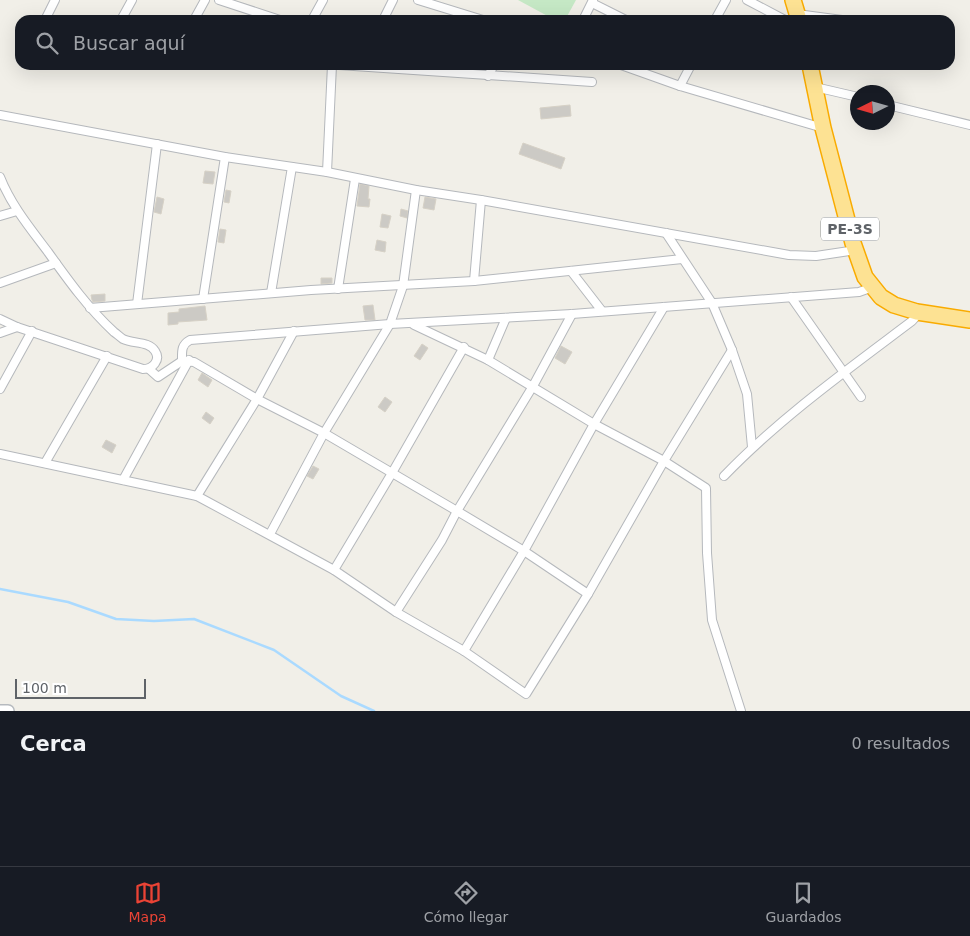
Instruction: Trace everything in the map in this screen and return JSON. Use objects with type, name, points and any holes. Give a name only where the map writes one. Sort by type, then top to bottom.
[{"type":"highway","name":"PE-3S","points":[[811,70],[823,128],[865,277],[881,297],[894,305],[920,312],[970,320]]},
{"type":"street","points":[[48,15],[55,0]]},
{"type":"street","points":[[124,15],[132,0]]},
{"type":"street","points":[[197,15],[205,0]]},
{"type":"street","points":[[220,0],[265,15]]},
{"type":"street","points":[[315,15],[323,0]]},
{"type":"street","points":[[386,15],[393,0]]},
{"type":"street","points":[[418,0],[467,15]]},
{"type":"street","points":[[718,15],[726,0]]},
{"type":"street","points":[[747,0],[808,15]]},
{"type":"street","points":[[586,15],[593,1],[617,15]]},
{"type":"street","points":[[327,172],[332,70]]},
{"type":"street","points":[[411,70],[592,82]]},
{"type":"street","points":[[488,76],[491,70]]},
{"type":"street","points":[[636,70],[680,86],[823,128]]},
{"type":"street","points":[[680,86],[688,70]]},
{"type":"street","points":[[815,87],[850,95]]},
{"type":"street","points":[[895,107],[970,125]]},
{"type":"street","points":[[0,115],[225,157],[327,172],[416,190],[789,255],[816,256],[856,250]]},
{"type":"street","points":[[137,304],[157,144]]},
{"type":"street","points":[[203,299],[225,157]]},
{"type":"street","points":[[271,293],[292,168]]},
{"type":"street","points":[[0,177],[17,211],[90,308],[123,339],[146,344],[154,349],[156,361],[151,367],[143,369],[17,327],[0,319]]},
{"type":"street","points":[[338,289],[355,179]]},
{"type":"street","points":[[270,534],[324,433],[390,324],[403,286],[416,190]]},
{"type":"street","points":[[474,281],[482,200]]},
{"type":"street","points":[[0,216],[17,211]]},
{"type":"street","points":[[666,233],[712,303],[732,350],[747,394],[752,447]]},
{"type":"street","points":[[90,308],[271,293],[474,281],[682,259]]},
{"type":"street","points":[[0,282],[56,263]]},
{"type":"street","points":[[571,271],[602,312]]},
{"type":"street","points":[[122,480],[185,360],[182,347],[190,340],[390,324],[602,312],[859,292],[874,287]]},
{"type":"street","points":[[791,297],[861,396]]},
{"type":"street","points":[[464,651],[524,551],[594,424],[664,306]]},
{"type":"street","points":[[724,476],[752,447],[844,372],[912,321],[920,312]]},
{"type":"street","points":[[396,612],[442,540],[572,314]]},
{"type":"street","points":[[488,360],[506,318]]},
{"type":"street","points":[[412,324],[488,360],[594,424],[664,461],[706,488],[707,553],[712,620],[741,711]]},
{"type":"street","points":[[0,333],[17,327]]},
{"type":"street","points":[[0,389],[32,331]]},
{"type":"street","points":[[197,496],[257,399],[294,331]]},
{"type":"street","points":[[334,570],[464,347]]},
{"type":"street","points":[[0,454],[197,496],[334,570],[396,612],[464,651],[526,694],[588,594],[664,461],[732,350]]},
{"type":"street","points":[[45,463],[107,356]]},
{"type":"street","points":[[151,367],[158,376],[185,360],[194,362],[257,399],[324,433],[458,511],[524,551],[588,594]]},
{"type":"street","points":[[0,707],[4,711]]},
{"type":"street","points":[[0,711],[8,711]]},
{"type":"green space","points":[[518,0],[576,0],[568,15],[546,15]]},
{"type":"building","points":[[570,105],[571,116],[541,119],[540,108]]},
{"type":"building","points":[[523,143],[565,158],[561,169],[519,154]]},
{"type":"building","points":[[205,171],[215,172],[213,184],[203,183]]},
{"type":"building","points":[[360,184],[369,186],[369,207],[357,206]]},
{"type":"building","points":[[226,190],[231,191],[229,203],[224,202]]},
{"type":"building","points":[[157,197],[164,199],[161,214],[154,212]]},
{"type":"building","points":[[425,197],[436,199],[434,210],[423,208]]},
{"type":"building","points":[[401,209],[408,211],[407,218],[400,216]]},
{"type":"building","points":[[382,214],[391,216],[388,228],[380,227]]},
{"type":"building","points":[[220,229],[226,230],[224,243],[218,242]]},
{"type":"building","points":[[377,240],[386,242],[385,252],[375,250]]},
{"type":"building","points":[[321,278],[332,278],[332,283],[321,284]]},
{"type":"building","points":[[105,294],[105,301],[93,302],[91,295]]},
{"type":"building","points":[[373,305],[375,320],[365,320],[363,306]]},
{"type":"building","points":[[205,306],[207,320],[178,322],[178,324],[168,325],[168,313],[179,312],[179,309]]},
{"type":"building","points":[[422,344],[428,348],[420,360],[414,356]]},
{"type":"building","points":[[561,346],[572,352],[565,364],[555,358]]},
{"type":"building","points":[[202,373],[212,380],[208,387],[198,380]]},
{"type":"building","points":[[385,397],[392,402],[385,412],[378,407]]},
{"type":"building","points":[[206,412],[214,418],[210,424],[202,418]]},
{"type":"building","points":[[106,440],[116,445],[112,453],[102,447]]},
{"type":"building","points":[[313,466],[319,469],[313,479],[307,476]]},
{"type":"waterway","points":[[0,589],[68,602],[116,619],[154,621],[194,619],[274,650],[341,696],[374,711]]}]
